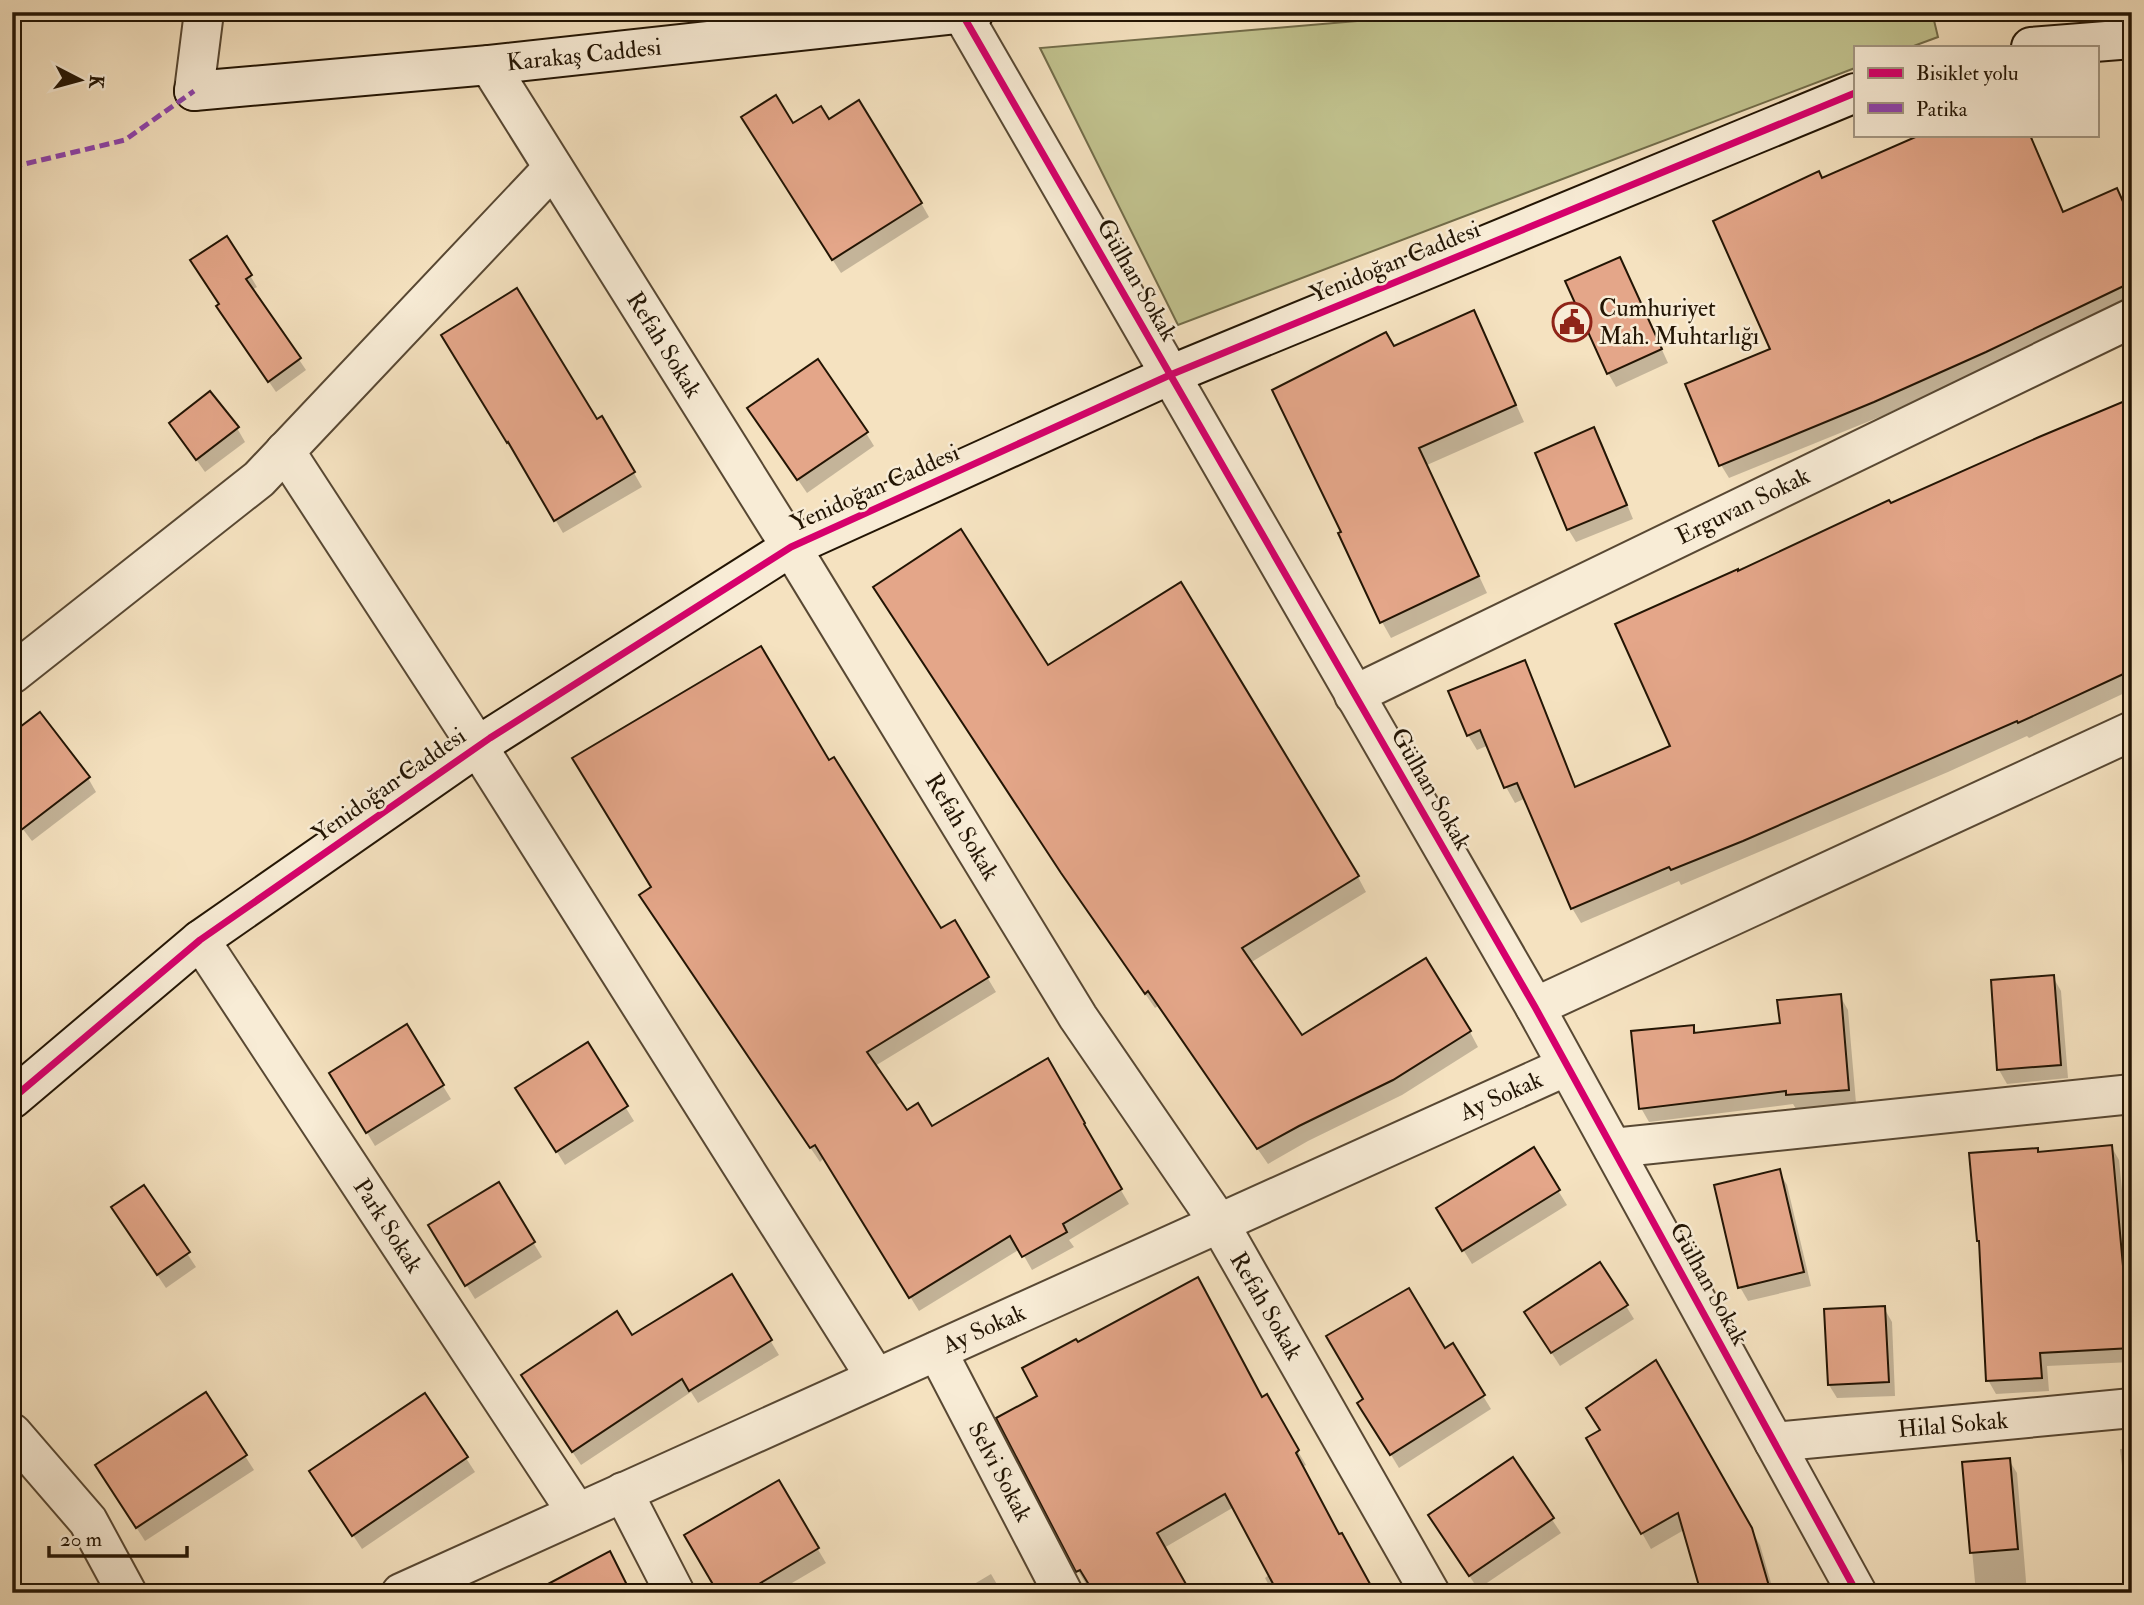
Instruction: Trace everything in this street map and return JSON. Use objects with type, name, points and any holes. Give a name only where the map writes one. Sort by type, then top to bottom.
[{"type":"street","name":"Karakaş Caddesi","points":[[204,12],[194,91],[489,65],[965,13]]},
{"type":"street","name":"Gülhan Sokak","points":[[965,13],[1170,375],[1535,1007],[1857,1593]]},
{"type":"street","points":[[2044,46],[2132,39]]},
{"type":"street","name":"Refah Sokak","points":[[489,65],[791,547],[1078,1017],[1219,1223],[1430,1593]]},
{"type":"street","name":"Yenidoğan Caddesi","points":[[12,1099],[200,940],[478,747],[791,547],[1170,375],[1854,93]]},
{"type":"street","points":[[12,674],[259,479],[553,168]]},
{"type":"street","name":"Erguvan Sokak","points":[[1354,695],[2132,318]]},
{"type":"street","points":[[285,451],[478,747],[876,1378]]},
{"type":"street","points":[[1535,1007],[2132,731]]},
{"type":"street","name":"Park Sokak","points":[[200,940],[577,1513]]},
{"type":"street","name":"Ay Sokak","points":[[401,1593],[1567,1066]]},
{"type":"street","points":[[1613,1149],[2132,1094]]},
{"type":"street","name":"Selvi Sokak","points":[[937,1351],[1063,1593]]},
{"type":"street","name":"Hilal Sokak","points":[[1774,1442],[2132,1408]]},
{"type":"street","points":[[12,1433],[88,1521],[127,1593]]},
{"type":"street","points":[[624,1492],[676,1593]]},
{"type":"green space","points":[[1462,12],[1932,12],[1938,37],[1914,46],[1854,46],[1854,68],[1178,325],[1040,48]]},
{"type":"building","points":[[776,95],[793,123],[821,106],[829,119],[859,100],[922,203],[832,260],[741,117]]},
{"type":"building","points":[[1918,136],[2030,136],[2063,212],[2117,188],[2132,222],[2132,282],[1874,402],[1719,466],[1685,384],[1770,349],[1713,221],[1819,171],[1822,178]]},
{"type":"building","points":[[227,236],[252,275],[246,279],[301,358],[268,382],[216,306],[219,304],[190,260]]},
{"type":"building","points":[[1620,257],[1662,349],[1607,374],[1565,281]]},
{"type":"building","points":[[517,288],[597,419],[602,416],[635,472],[554,521],[441,335]]},
{"type":"building","points":[[1474,310],[1516,405],[1419,448],[1479,576],[1380,623],[1338,533],[1341,532],[1272,390],[1386,332],[1394,346]]},
{"type":"building","points":[[818,359],[868,432],[797,480],[747,408]]},
{"type":"building","points":[[210,391],[239,427],[196,460],[169,423]]},
{"type":"building","points":[[2132,398],[2132,670],[2018,723],[2017,721],[1743,841],[1671,870],[1669,867],[1571,909],[1517,783],[1504,788],[1480,730],[1467,736],[1448,691],[1525,660],[1575,787],[1670,746],[1615,624],[1738,571],[1889,500],[1891,503]]},
{"type":"building","points":[[1594,427],[1627,505],[1567,530],[1535,453]]},
{"type":"building","points":[[961,529],[1048,665],[1181,582],[1359,876],[1242,948],[1302,1035],[1426,958],[1471,1031],[1393,1080],[1257,1149],[1148,991],[1145,994],[1061,873],[873,587]]},
{"type":"building","points":[[761,646],[829,760],[834,757],[941,928],[955,920],[989,977],[867,1052],[907,1110],[918,1103],[932,1126],[1048,1058],[1122,1189],[1063,1224],[1067,1232],[1022,1257],[1010,1236],[909,1298],[815,1145],[810,1148],[639,895],[651,887],[572,758]]},
{"type":"building","points":[[40,712],[90,777],[12,837],[12,733]]},
{"type":"building","points":[[2054,975],[2061,1065],[1997,1070],[1991,980]]},
{"type":"building","points":[[1841,994],[1849,1090],[1786,1095],[1786,1091],[1639,1109],[1631,1031],[1694,1025],[1694,1033],[1780,1023],[1777,1000]]},
{"type":"building","points":[[407,1024],[444,1085],[366,1133],[329,1073]]},
{"type":"building","points":[[588,1042],[628,1106],[556,1152],[515,1088]]},
{"type":"building","points":[[2112,1145],[2125,1288],[2132,1288],[2132,1348],[2040,1353],[2042,1378],[1986,1381],[1979,1241],[1969,1153],[2038,1148],[2038,1152]]},
{"type":"building","points":[[1534,1147],[1560,1190],[1462,1251],[1436,1208]]},
{"type":"building","points":[[1780,1169],[1804,1272],[1738,1288],[1714,1185]]},
{"type":"building","points":[[499,1182],[535,1242],[465,1286],[428,1225]]},
{"type":"building","points":[[144,1185],[190,1252],[157,1275],[111,1207]]},
{"type":"building","points":[[1600,1262],[1628,1305],[1551,1353],[1524,1312]]},
{"type":"building","points":[[732,1274],[772,1340],[689,1391],[682,1379],[572,1452],[521,1375],[617,1311],[632,1335]]},
{"type":"building","points":[[1198,1277],[1262,1397],[1267,1394],[1299,1450],[1296,1453],[1339,1534],[1342,1533],[1375,1593],[1278,1593],[1225,1494],[1157,1533],[1191,1593],[1094,1593],[1080,1570],[1076,1572],[996,1418],[1037,1396],[1022,1368],[1076,1339],[1078,1342]]},
{"type":"building","points":[[1409,1288],[1445,1348],[1453,1343],[1485,1395],[1390,1455],[1357,1403],[1363,1399],[1326,1336]]},
{"type":"building","points":[[1885,1306],[1889,1382],[1828,1385],[1824,1309]]},
{"type":"building","points":[[1656,1360],[1752,1528],[1771,1593],[1701,1593],[1678,1513],[1641,1534],[1586,1438],[1600,1430],[1586,1408]]},
{"type":"building","points":[[206,1392],[247,1455],[136,1528],[95,1465]]},
{"type":"building","points":[[425,1393],[468,1457],[352,1536],[309,1471]]},
{"type":"building","points":[[1513,1457],[1554,1518],[1469,1576],[1428,1515]]},
{"type":"building","points":[[2010,1458],[2018,1549],[1970,1553],[1962,1462]]},
{"type":"building","points":[[779,1480],[819,1548],[744,1593],[718,1593],[684,1535]]},
{"type":"building","points":[[610,1551],[631,1593],[531,1593]]},
{"type":"marked path","points":[[12,167],[125,140],[194,91]]},
{"type":"cycle path","points":[[961,12],[1535,1007],[1857,1593]]},
{"type":"cycle path","points":[[12,1099],[200,940],[490,738],[791,547],[1170,375],[1854,93]]},
{"type":"place","name":"Cumhuriyet Mah. Muhtarlığı","points":[[1572,322]]}]
